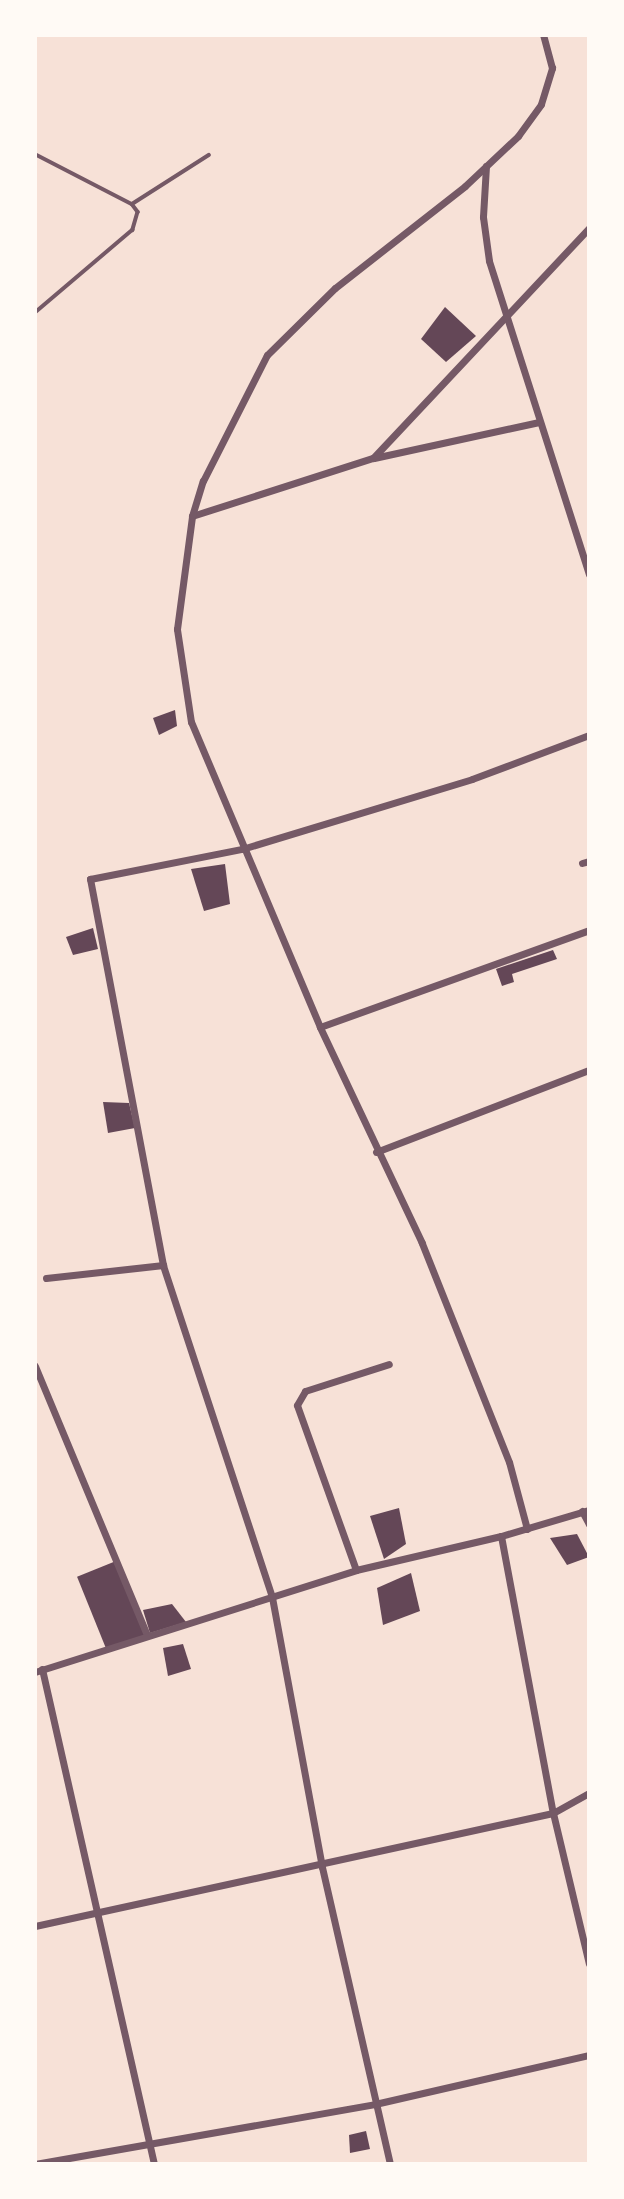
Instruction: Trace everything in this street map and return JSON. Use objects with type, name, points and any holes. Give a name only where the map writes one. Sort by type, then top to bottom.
[{"type":"street","points":[[527,1529],[509,1462],[422,1243],[376,1152],[242,849],[189,709],[177,629],[192,516],[203,481],[267,355],[335,288],[486,166],[518,136],[541,104],[552,68],[543,35]]},
{"type":"street","points":[[486,166],[483,217],[489,261],[508,314],[538,422],[589,574]]},
{"type":"street","points":[[373,458],[589,228]]},
{"type":"street","points":[[192,516],[373,458],[538,422]]},
{"type":"street","points":[[390,2164],[321,1867],[272,1597],[163,1265],[90,880],[242,849],[472,779],[589,735]]},
{"type":"street","points":[[320,1027],[589,930]]},
{"type":"street","points":[[376,1152],[589,1070]]},
{"type":"street","points":[[46,1278],[163,1265]]},
{"type":"street","points":[[356,1570],[297,1405],[305,1391],[389,1364]]},
{"type":"street","points":[[35,1366],[147,1635]]},
{"type":"street","points":[[154,2164],[39,1670],[356,1570],[501,1536],[585,1511],[589,1524]]},
{"type":"street","points":[[501,1536],[553,1813],[589,1964]]},
{"type":"street","points":[[35,1926],[321,1867],[553,1813],[589,1793]]},
{"type":"street","points":[[35,2164],[150,2147],[376,2104],[589,2055]]},
{"type":"lane","points":[[35,154],[132,204],[138,212],[133,230],[35,313]]},
{"type":"lane","points":[[132,204],[209,155]]},
{"type":"building","points":[[445,307],[476,336],[446,362],[421,339]]},
{"type":"building","points":[[175,710],[177,726],[159,735],[153,718]]},
{"type":"building","points":[[225,864],[230,904],[204,911],[191,869]]},
{"type":"building","points":[[93,928],[98,949],[73,955],[66,937]]},
{"type":"building","points":[[553,950],[557,959],[512,974],[514,982],[502,986],[496,969]]},
{"type":"building","points":[[103,1102],[129,1103],[135,1128],[108,1133]]},
{"type":"building","points":[[399,1508],[406,1544],[384,1559],[370,1516]]},
{"type":"building","points":[[577,1534],[589,1557],[567,1565],[550,1538]]},
{"type":"building","points":[[116,1561],[146,1635],[107,1651],[77,1577]]},
{"type":"building","points":[[411,1573],[420,1611],[383,1625],[377,1588]]},
{"type":"building","points":[[172,1604],[186,1622],[150,1633],[143,1610]]},
{"type":"building","points":[[183,1644],[191,1669],[168,1676],[163,1648]]},
{"type":"building","points":[[366,2131],[370,2149],[350,2153],[349,2135]]}]
